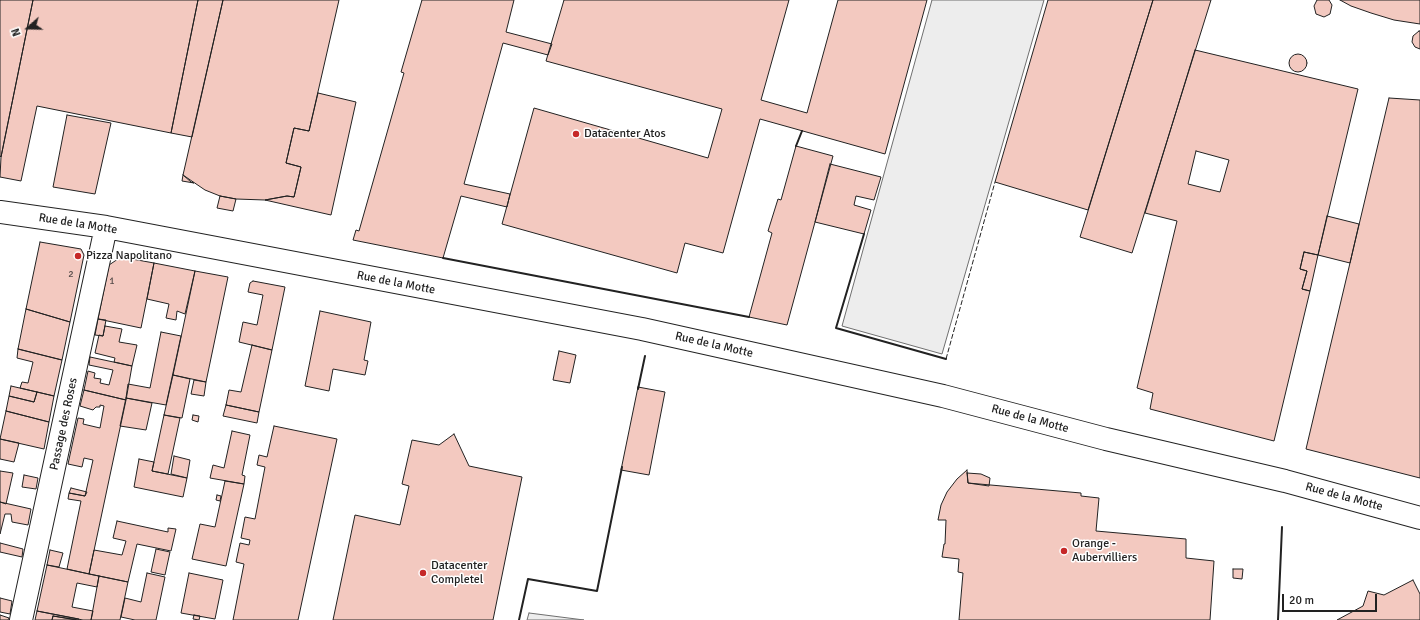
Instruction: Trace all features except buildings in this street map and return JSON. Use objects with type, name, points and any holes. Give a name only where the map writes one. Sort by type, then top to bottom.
[{"type":"street","name":"Rue de la Motte","points":[[0,212],[106,227],[658,332],[943,396],[1106,438],[1285,481],[1420,518]]},
{"type":"street","name":"Passage des Roses","points":[[21,620],[106,227]]},
{"type":"shaded area","points":[[932,0],[1044,0],[942,354],[842,326]]},
{"type":"shaded area","points":[[529,613],[584,620],[527,620]]},
{"type":"fence","points":[[946,359],[995,182]]},
{"type":"wall","points":[[796,146],[802,131]]},
{"type":"wall","points":[[864,234],[836,328],[946,359]]},
{"type":"wall","points":[[443,258],[749,317]]},
{"type":"wall","points":[[638,389],[645,356]]},
{"type":"wall","points":[[519,620],[528,579],[597,591],[622,467]]},
{"type":"wall","points":[[1278,620],[1282,527]]},
{"type":"place","name":"Datacenter Atos","points":[[576,134]]},
{"type":"place","name":"Pizza Napolitano","points":[[78,256]]},
{"type":"place","name":"Orange - Aubervilliers","points":[[1064,551]]},
{"type":"place","name":"Datacenter Completel","points":[[423,573]]}]
